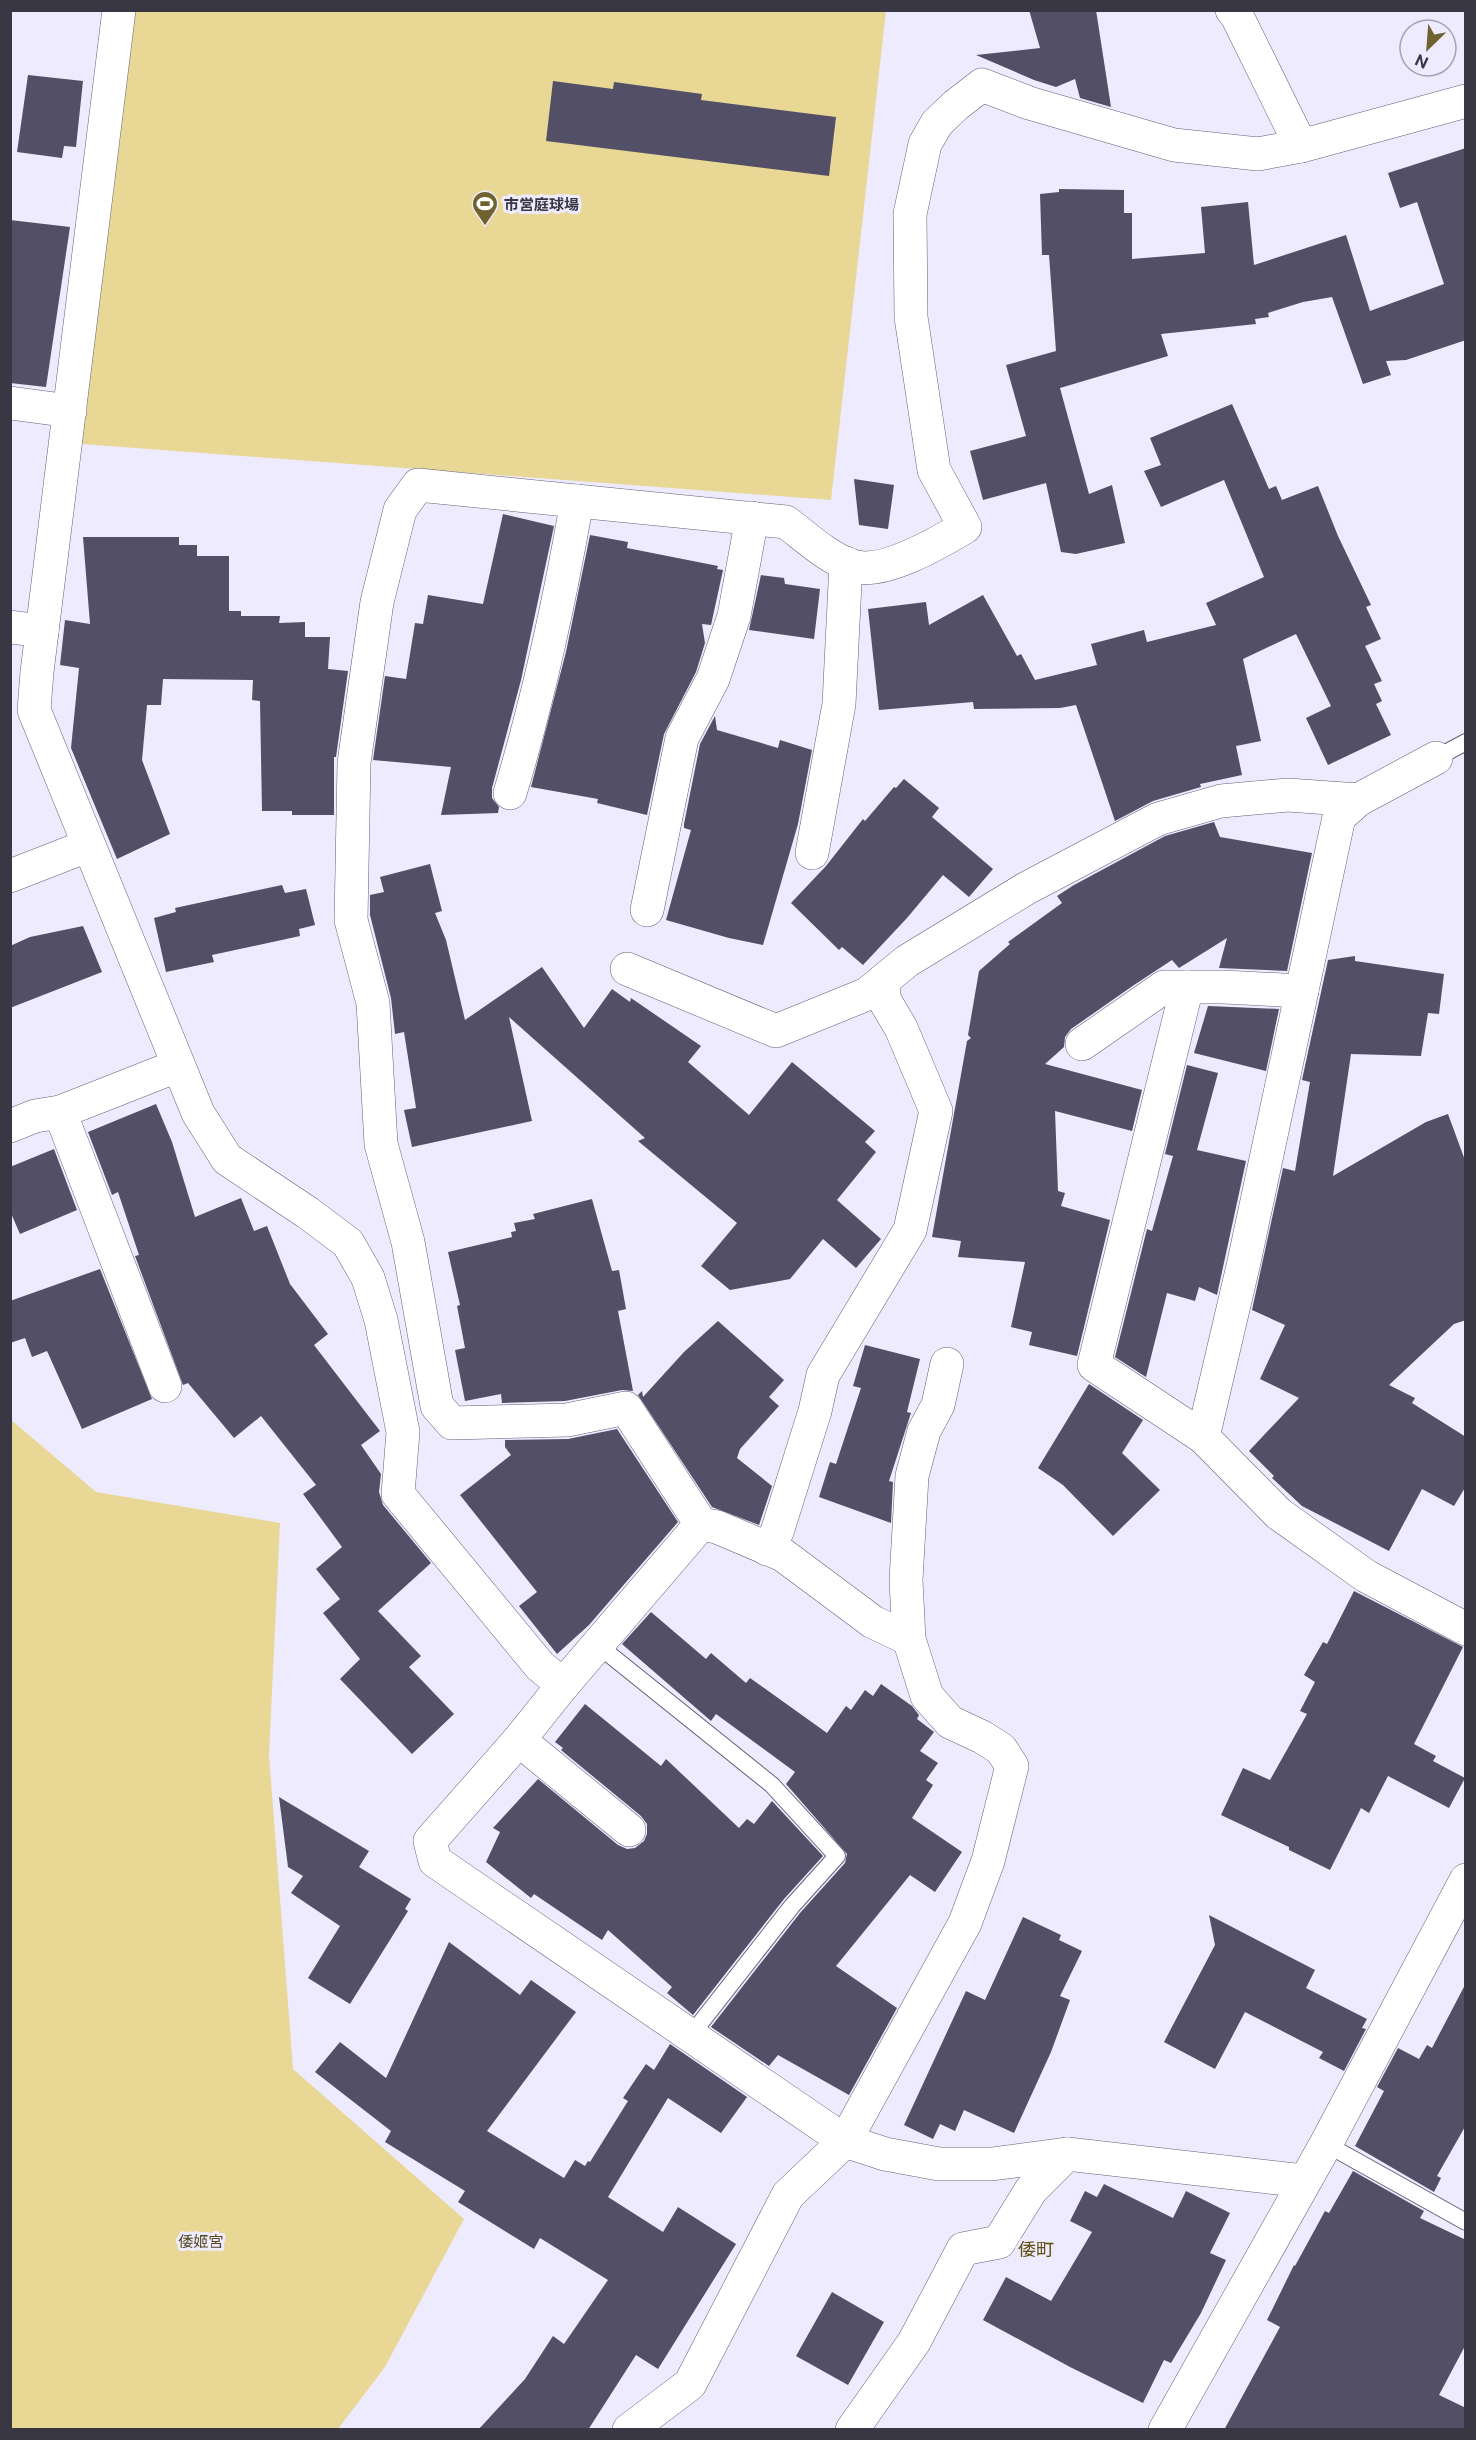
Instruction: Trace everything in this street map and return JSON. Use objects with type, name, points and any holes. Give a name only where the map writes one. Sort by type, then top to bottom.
[{"type":"street","points":[[119,10],[70,411],[26,629],[34,710],[87,846],[198,1113],[227,1159],[308,1213],[348,1244],[368,1278],[381,1320],[403,1432],[398,1494],[540,1666],[563,1686]]},
{"type":"street","points":[[1232,10],[1301,146]]},
{"type":"street","points":[[909,1639],[873,1622],[783,1555],[717,1527],[701,1524],[626,1408],[567,1420],[452,1423],[437,1406],[408,1242],[381,1144],[373,1003],[351,920],[354,763],[377,602],[400,510],[418,485],[752,518],[786,522],[830,554],[855,567],[887,565],[926,550],[965,527],[934,470],[911,317],[910,214],[925,144],[937,123],[956,105],[981,85],[1029,103],[1173,145],[1258,154],[1301,146],[1466,101]]},
{"type":"street","points":[[10,403],[70,411]]},
{"type":"street","points":[[510,793],[529,731],[560,599],[577,501]]},
{"type":"street","points":[[647,910],[682,738],[712,678],[734,615],[752,518]]},
{"type":"street","points":[[812,853],[838,704],[846,563]]},
{"type":"street","points":[[1203,1437],[1244,1262],[1339,817],[1358,800],[1436,758]]},
{"type":"street","points":[[627,969],[776,1031],[867,994],[907,961],[1027,888],[1158,819],[1221,801],[1288,795],[1358,800]]},
{"type":"street","points":[[10,876],[87,846]]},
{"type":"street","points":[[766,1549],[777,1532],[815,1411],[823,1375],[910,1230],[936,1110],[902,1028],[885,1001],[882,982]]},
{"type":"street","points":[[1082,1044],[1164,987],[1224,987],[1302,992]]},
{"type":"street","points":[[1187,987],[1094,1365],[1203,1437],[1279,1514],[1366,1576],[1466,1629]]},
{"type":"street","points":[[10,1126],[35,1116],[60,1112],[177,1066]]},
{"type":"street","points":[[60,1112],[165,1386]]},
{"type":"street","points":[[629,2430],[690,2385],[788,2195],[845,2141],[965,1923],[988,1861],[1012,1766],[1001,1749],[950,1722],[927,1696],[909,1639],[906,1580],[912,1476],[924,1431],[938,1405],[947,1364]]},
{"type":"street","points":[[701,1524],[519,1740],[430,1841],[435,1861],[845,2141],[885,2154],[939,2164],[992,2163],[1068,2154],[1304,2181]]},
{"type":"street","points":[[519,1740],[629,1830]]},
{"type":"street","points":[[1165,2430],[1326,2144],[1466,1880]]},
{"type":"street","points":[[852,2430],[914,2342],[963,2249],[999,2242],[1031,2190],[1068,2154]]},
{"type":"lane","points":[[1436,758],[1466,742]]},
{"type":"lane","points":[[599,1646],[772,1785],[837,1856],[792,1906],[691,2035]]},
{"type":"lane","points":[[1326,2144],[1466,2222]]},
{"type":"green space","name":"市営庭球場","points":[[135,11],[886,11],[831,500],[82,444]]},
{"type":"green space","name":"倭姬宮","points":[[10,1419],[96,1492],[280,1523],[269,1755],[293,2069],[464,2219],[385,2367],[338,2429],[11,2429]]},
{"type":"building","points":[[1029,10],[1096,10],[1111,107],[1080,98],[1075,79],[1056,87],[976,55],[1040,48]]},
{"type":"building","points":[[28,75],[83,81],[76,147],[64,146],[62,158],[17,152]]},
{"type":"building","points":[[553,81],[613,89],[614,82],[702,94],[701,100],[836,117],[829,176],[546,141]]},
{"type":"building","points":[[1466,148],[1466,340],[1406,360],[1386,361],[1391,375],[1363,384],[1332,297],[1303,302],[1268,313],[1269,317],[1255,319],[1256,324],[1161,334],[1168,356],[1060,388],[1089,494],[1112,485],[1125,543],[1076,554],[1061,552],[1046,483],[983,500],[970,451],[1026,436],[1006,365],[1056,351],[1049,255],[1042,255],[1040,194],[1059,192],[1059,189],[1124,190],[1124,213],[1132,213],[1132,259],[1205,253],[1201,207],[1248,202],[1254,265],[1346,235],[1370,311],[1444,284],[1417,202],[1400,208],[1388,173]]},
{"type":"building","points":[[10,220],[70,227],[46,387],[10,383]]},
{"type":"building","points":[[1232,404],[1269,489],[1276,486],[1282,500],[1318,486],[1338,536],[1371,605],[1366,607],[1381,639],[1365,646],[1382,681],[1374,684],[1382,701],[1376,704],[1391,735],[1328,765],[1306,718],[1331,706],[1296,634],[1243,659],[1261,741],[1236,746],[1242,775],[1200,784],[1201,787],[1153,801],[1115,821],[1076,705],[1060,708],[974,709],[973,702],[879,710],[868,609],[926,602],[929,625],[983,595],[1017,656],[1021,654],[1035,680],[1097,665],[1091,644],[1144,630],[1147,642],[1216,625],[1206,603],[1264,577],[1224,480],[1161,507],[1144,471],[1161,465],[1150,438]]},
{"type":"building","points":[[854,479],[894,485],[888,529],[859,525]]},
{"type":"building","points":[[503,514],[554,526],[521,680],[492,788],[492,798],[499,807],[498,813],[441,815],[451,767],[373,760],[385,676],[406,679],[415,623],[423,624],[428,595],[483,604]]},
{"type":"building","points":[[590,535],[628,542],[627,548],[718,566],[717,569],[723,570],[711,625],[702,624],[705,643],[696,672],[664,734],[647,815],[597,803],[598,799],[531,787],[566,652]]},
{"type":"building","points":[[83,537],[179,537],[179,545],[197,545],[197,556],[229,556],[229,611],[241,611],[241,616],[280,616],[279,623],[305,622],[305,637],[330,637],[328,669],[348,671],[336,757],[334,757],[334,815],[292,815],[292,811],[262,811],[260,701],[252,700],[253,680],[163,679],[161,705],[147,705],[142,760],[170,834],[117,859],[71,748],[79,668],[60,665],[65,620],[90,624]]},
{"type":"building","points":[[761,575],[784,578],[785,584],[820,589],[814,639],[749,630]]},
{"type":"building","points":[[715,716],[717,730],[778,748],[780,740],[812,750],[798,824],[763,945],[666,920],[691,830],[684,828],[684,824],[700,744]]},
{"type":"building","points":[[904,779],[939,808],[932,817],[993,869],[969,897],[943,875],[863,965],[842,947],[839,950],[791,903],[826,866],[863,819],[865,821],[894,787],[896,788]]},
{"type":"building","points":[[1214,822],[1220,837],[1312,853],[1287,971],[1219,968],[1227,938],[1179,968],[1172,960],[1134,985],[1071,1029],[1065,1037],[1064,1047],[1045,1064],[1142,1090],[1132,1131],[1055,1111],[1058,1191],[1065,1193],[1061,1206],[1110,1220],[1077,1356],[1029,1345],[1032,1332],[1011,1327],[1025,1262],[958,1257],[961,1241],[932,1237],[967,1041],[971,1038],[968,1035],[979,971],[1010,944],[1008,942],[1062,903],[1057,896],[1074,885],[1165,836]]},
{"type":"building","points":[[430,864],[442,911],[435,913],[446,940],[465,1020],[542,967],[584,1028],[612,989],[630,1002],[631,998],[701,1046],[688,1062],[749,1115],[792,1062],[875,1131],[865,1142],[876,1152],[837,1200],[881,1239],[856,1268],[823,1239],[790,1279],[730,1290],[701,1266],[737,1223],[638,1141],[645,1138],[509,1017],[532,1121],[412,1147],[404,1110],[416,1108],[404,1032],[395,1034],[391,998],[370,915],[370,895],[384,892],[380,877]]},
{"type":"building","points":[[282,885],[285,893],[306,889],[315,925],[299,929],[300,936],[212,955],[214,962],[166,972],[154,918],[176,912],[175,908]]},
{"type":"building","points":[[83,926],[102,972],[10,1008],[10,946],[30,937]]},
{"type":"building","points":[[1355,956],[1355,961],[1444,974],[1439,1014],[1428,1013],[1421,1056],[1351,1054],[1333,1176],[1426,1122],[1448,1114],[1466,1163],[1466,1320],[1454,1324],[1389,1385],[1415,1398],[1412,1403],[1466,1437],[1466,1486],[1454,1506],[1422,1489],[1389,1551],[1302,1506],[1272,1478],[1274,1476],[1249,1451],[1299,1398],[1260,1379],[1285,1325],[1252,1310],[1283,1168],[1295,1171],[1310,1082],[1302,1080],[1328,960]]},
{"type":"building","points":[[1208,1006],[1279,1009],[1266,1071],[1194,1053]]},
{"type":"building","points":[[1187,1065],[1218,1073],[1197,1150],[1246,1161],[1217,1295],[1199,1287],[1195,1301],[1167,1293],[1146,1377],[1115,1357],[1147,1229],[1152,1231],[1173,1156],[1165,1154]]},
{"type":"building","points":[[156,1104],[172,1142],[195,1217],[241,1198],[254,1231],[267,1226],[290,1284],[328,1334],[314,1345],[380,1431],[361,1445],[381,1474],[379,1492],[383,1505],[431,1563],[378,1611],[421,1656],[409,1667],[454,1714],[412,1754],[340,1679],[360,1659],[323,1613],[340,1599],[316,1569],[342,1547],[303,1494],[316,1485],[261,1416],[234,1438],[188,1383],[183,1385],[135,1256],[139,1255],[118,1192],[112,1195],[88,1132]]},
{"type":"building","points":[[54,1149],[77,1210],[20,1234],[10,1211],[10,1167]]},
{"type":"building","points":[[592,1199],[612,1271],[619,1270],[626,1309],[618,1311],[633,1391],[622,1390],[565,1401],[502,1403],[501,1394],[465,1401],[455,1350],[465,1348],[457,1306],[460,1305],[448,1252],[512,1237],[511,1232],[516,1231],[514,1223],[535,1219],[533,1214]]},
{"type":"building","points":[[100,1269],[152,1399],[82,1429],[47,1351],[32,1357],[25,1338],[10,1343],[10,1301]]},
{"type":"building","points":[[718,1321],[784,1380],[769,1397],[779,1406],[740,1449],[737,1458],[772,1486],[759,1525],[712,1507],[638,1395],[642,1391],[643,1397],[684,1352]]},
{"type":"building","points":[[865,1345],[920,1359],[907,1412],[911,1413],[889,1481],[893,1482],[891,1523],[819,1497],[830,1462],[836,1464],[861,1388],[853,1386]]},
{"type":"building","points":[[1089,1384],[1143,1420],[1122,1453],[1160,1490],[1113,1536],[1063,1485],[1038,1468]]},
{"type":"building","points":[[617,1429],[678,1522],[589,1625],[557,1654],[519,1606],[537,1592],[460,1495],[511,1455],[505,1447],[505,1440],[568,1439]]},
{"type":"building","points":[[1354,1591],[1463,1647],[1414,1744],[1436,1756],[1433,1761],[1465,1778],[1449,1808],[1388,1776],[1369,1813],[1361,1808],[1330,1870],[1289,1850],[1289,1847],[1221,1815],[1243,1768],[1270,1780],[1307,1714],[1300,1711],[1315,1682],[1304,1675],[1323,1642],[1327,1644]]},
{"type":"building","points":[[651,1612],[706,1659],[711,1653],[746,1683],[750,1678],[827,1733],[846,1706],[851,1710],[865,1690],[873,1696],[881,1684],[912,1706],[919,1715],[917,1719],[934,1732],[920,1751],[938,1763],[926,1780],[933,1785],[912,1818],[962,1852],[935,1892],[910,1875],[836,1966],[897,2008],[849,2095],[778,2055],[769,2066],[711,2027],[800,1913],[845,1863],[847,1854],[786,1784],[795,1772],[716,1714],[711,1721],[622,1644]]},
{"type":"building","points":[[585,1704],[661,1766],[666,1759],[739,1828],[747,1819],[754,1824],[772,1801],[823,1856],[784,1899],[693,2015],[667,1993],[672,1987],[608,1930],[602,1940],[534,1894],[531,1898],[486,1862],[500,1832],[493,1828],[538,1779],[618,1845],[627,1849],[635,1848],[644,1841],[647,1824],[641,1816],[561,1750],[563,1748],[555,1742]]},
{"type":"building","points":[[279,1797],[369,1851],[359,1867],[411,1899],[405,1909],[408,1911],[350,2004],[308,1978],[340,1926],[291,1893],[303,1876],[288,1867]]},
{"type":"building","points":[[1209,1915],[1315,1970],[1306,1988],[1367,2019],[1362,2028],[1366,2029],[1344,2071],[1319,2058],[1323,2052],[1245,2012],[1215,2069],[1164,2042],[1215,1945]]},
{"type":"building","points":[[1023,1917],[1061,1935],[1059,1940],[1082,1951],[1060,1996],[1070,2000],[1051,2052],[1014,2133],[964,2110],[955,2131],[940,2124],[933,2139],[904,2125],[966,1991],[985,2000]]},
{"type":"building","points":[[449,1942],[520,1995],[531,1980],[576,2012],[487,2131],[564,2178],[575,2160],[585,2166],[588,2161],[590,2162],[628,2101],[623,2098],[646,2064],[654,2070],[670,2044],[747,2097],[721,2133],[668,2098],[608,2197],[663,2232],[678,2207],[736,2244],[658,2369],[636,2355],[588,2430],[478,2430],[525,2379],[553,2336],[564,2344],[608,2280],[540,2238],[534,2249],[458,2202],[465,2191],[385,2142],[391,2131],[315,2072],[340,2042],[386,2078]]},
{"type":"building","points":[[1466,1983],[1466,2125],[1437,2176],[1441,2178],[1434,2192],[1355,2146],[1384,2091],[1377,2087],[1398,2048],[1419,2059],[1427,2045],[1432,2048]]},
{"type":"building","points":[[1353,2171],[1424,2211],[1420,2218],[1466,2240],[1466,2344],[1439,2395],[1466,2408],[1466,2430],[1224,2430],[1280,2327],[1267,2320],[1294,2265],[1325,2211],[1329,2213]]},
{"type":"building","points":[[1104,2184],[1173,2218],[1186,2191],[1230,2213],[1210,2253],[1226,2260],[1201,2313],[1171,2363],[1164,2360],[1143,2403],[983,2320],[1006,2277],[1051,2301],[1092,2232],[1070,2221],[1085,2191],[1097,2197]]},
{"type":"building","points":[[832,2292],[884,2322],[848,2385],[796,2356]]},
{"type":"place","name":"市営庭球場","points":[[485,227]]},
{"type":"district","name":"倭町","points":[[1036,2249]]}]
